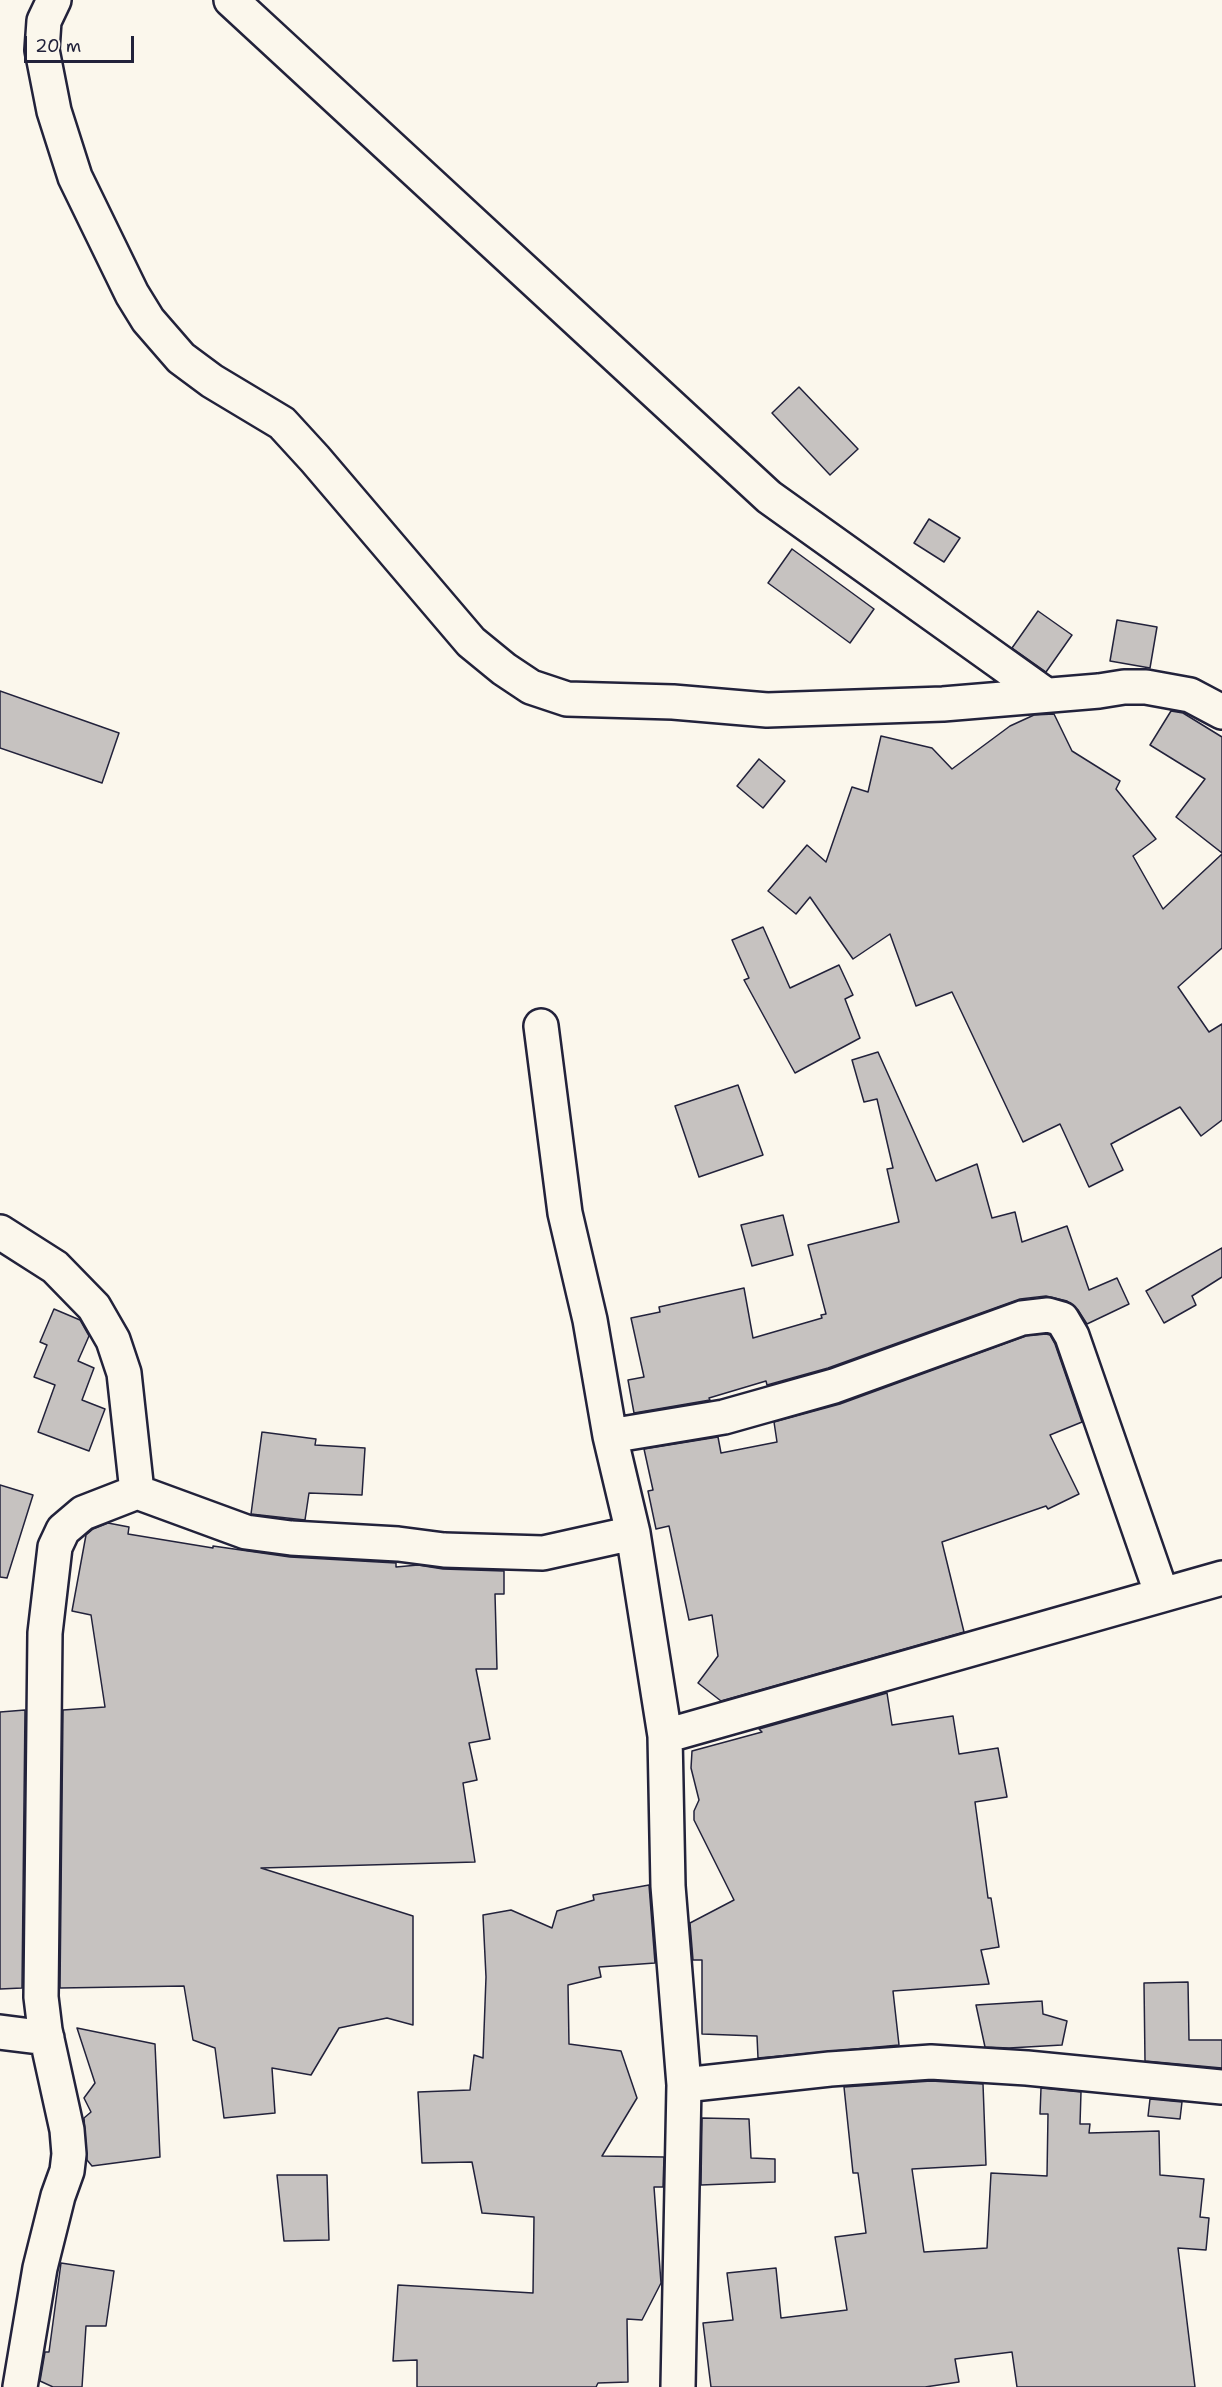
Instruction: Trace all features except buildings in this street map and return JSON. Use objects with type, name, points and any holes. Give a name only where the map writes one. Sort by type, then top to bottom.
[{"type":"street","points":[[54,0],[44,21],[42,50],[54,111],[75,177],[132,294],[148,320],[196,370],[282,423],[471,642],[504,669],[531,687],[567,699],[674,702],[767,710],[943,704],[1124,687],[1146,687],[1190,695],[1222,712]]},
{"type":"street","points":[[231,0],[769,497],[1046,695]]},
{"type":"street","points":[[541,1026],[565,1213],[590,1320],[610,1436],[633,1533],[665,1736],[668,1887],[684,2085],[678,2387]]},
{"type":"street","points":[[0,1232],[55,1267],[94,1307],[113,1340],[124,1373],[137,1492]]},
{"type":"street","points":[[610,1436],[724,1417],[834,1386],[1022,1318],[1048,1315],[1062,1319],[1072,1336],[1162,1595]]},
{"type":"street","points":[[20,2387],[40,2268],[69,2154],[67,2130],[47,2038],[41,1997],[45,1633],[55,1547],[63,1530],[83,1513],[137,1492],[246,1532],[291,1538],[398,1544],[444,1550],[543,1553],[633,1533]]},
{"type":"street","points":[[665,1736],[1222,1578]]},
{"type":"street","points":[[0,2032],[47,2038]]},
{"type":"street","points":[[684,2085],[830,2069],[931,2062],[1028,2068],[1222,2087]]}]
